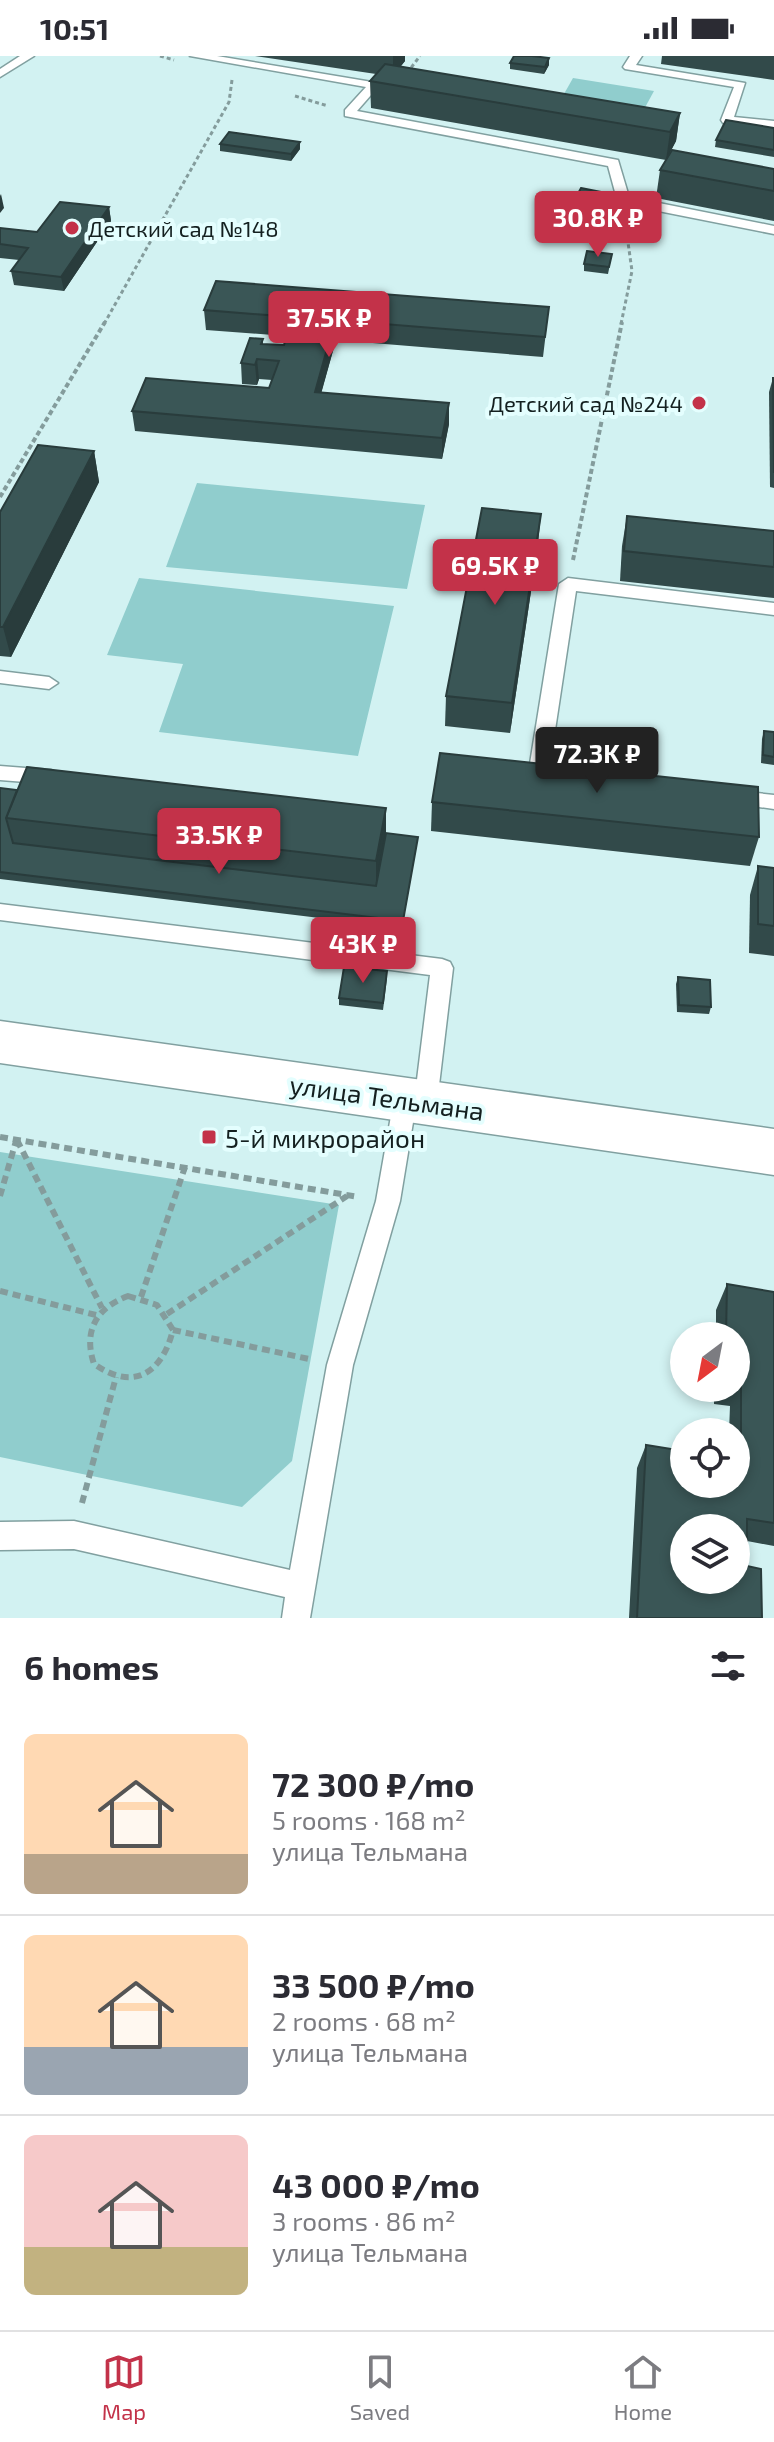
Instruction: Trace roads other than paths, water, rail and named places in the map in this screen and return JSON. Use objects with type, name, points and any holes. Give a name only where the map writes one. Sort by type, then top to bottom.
[{"type":"main road","name":"улица Тельмана","points":[[0,1042],[774,1152]]},
{"type":"lane","points":[[0,74],[28,56]]},
{"type":"lane","points":[[196,56],[374,85],[349,113],[614,163],[623,200],[774,230]]},
{"type":"lane","points":[[636,56],[629,67],[741,85],[727,120],[774,125]]},
{"type":"lane","points":[[570,779],[538,776],[568,584],[774,609]]},
{"type":"lane","points":[[0,677],[49,683]]},
{"type":"lane","points":[[0,773],[66,779]]},
{"type":"lane","points":[[711,795],[774,802]]},
{"type":"lane","points":[[0,912],[442,968],[415,1100],[340,1365],[296,1618]]},
{"type":"lane","points":[[0,1536],[74,1535],[302,1587]]},
{"type":"place","name":"Детский сад №148","points":[[72,228]]},
{"type":"place","name":"Детский сад №244","points":[[699,403]]},
{"type":"place","name":"5-й микрорайон","points":[[209,1137]]}]
